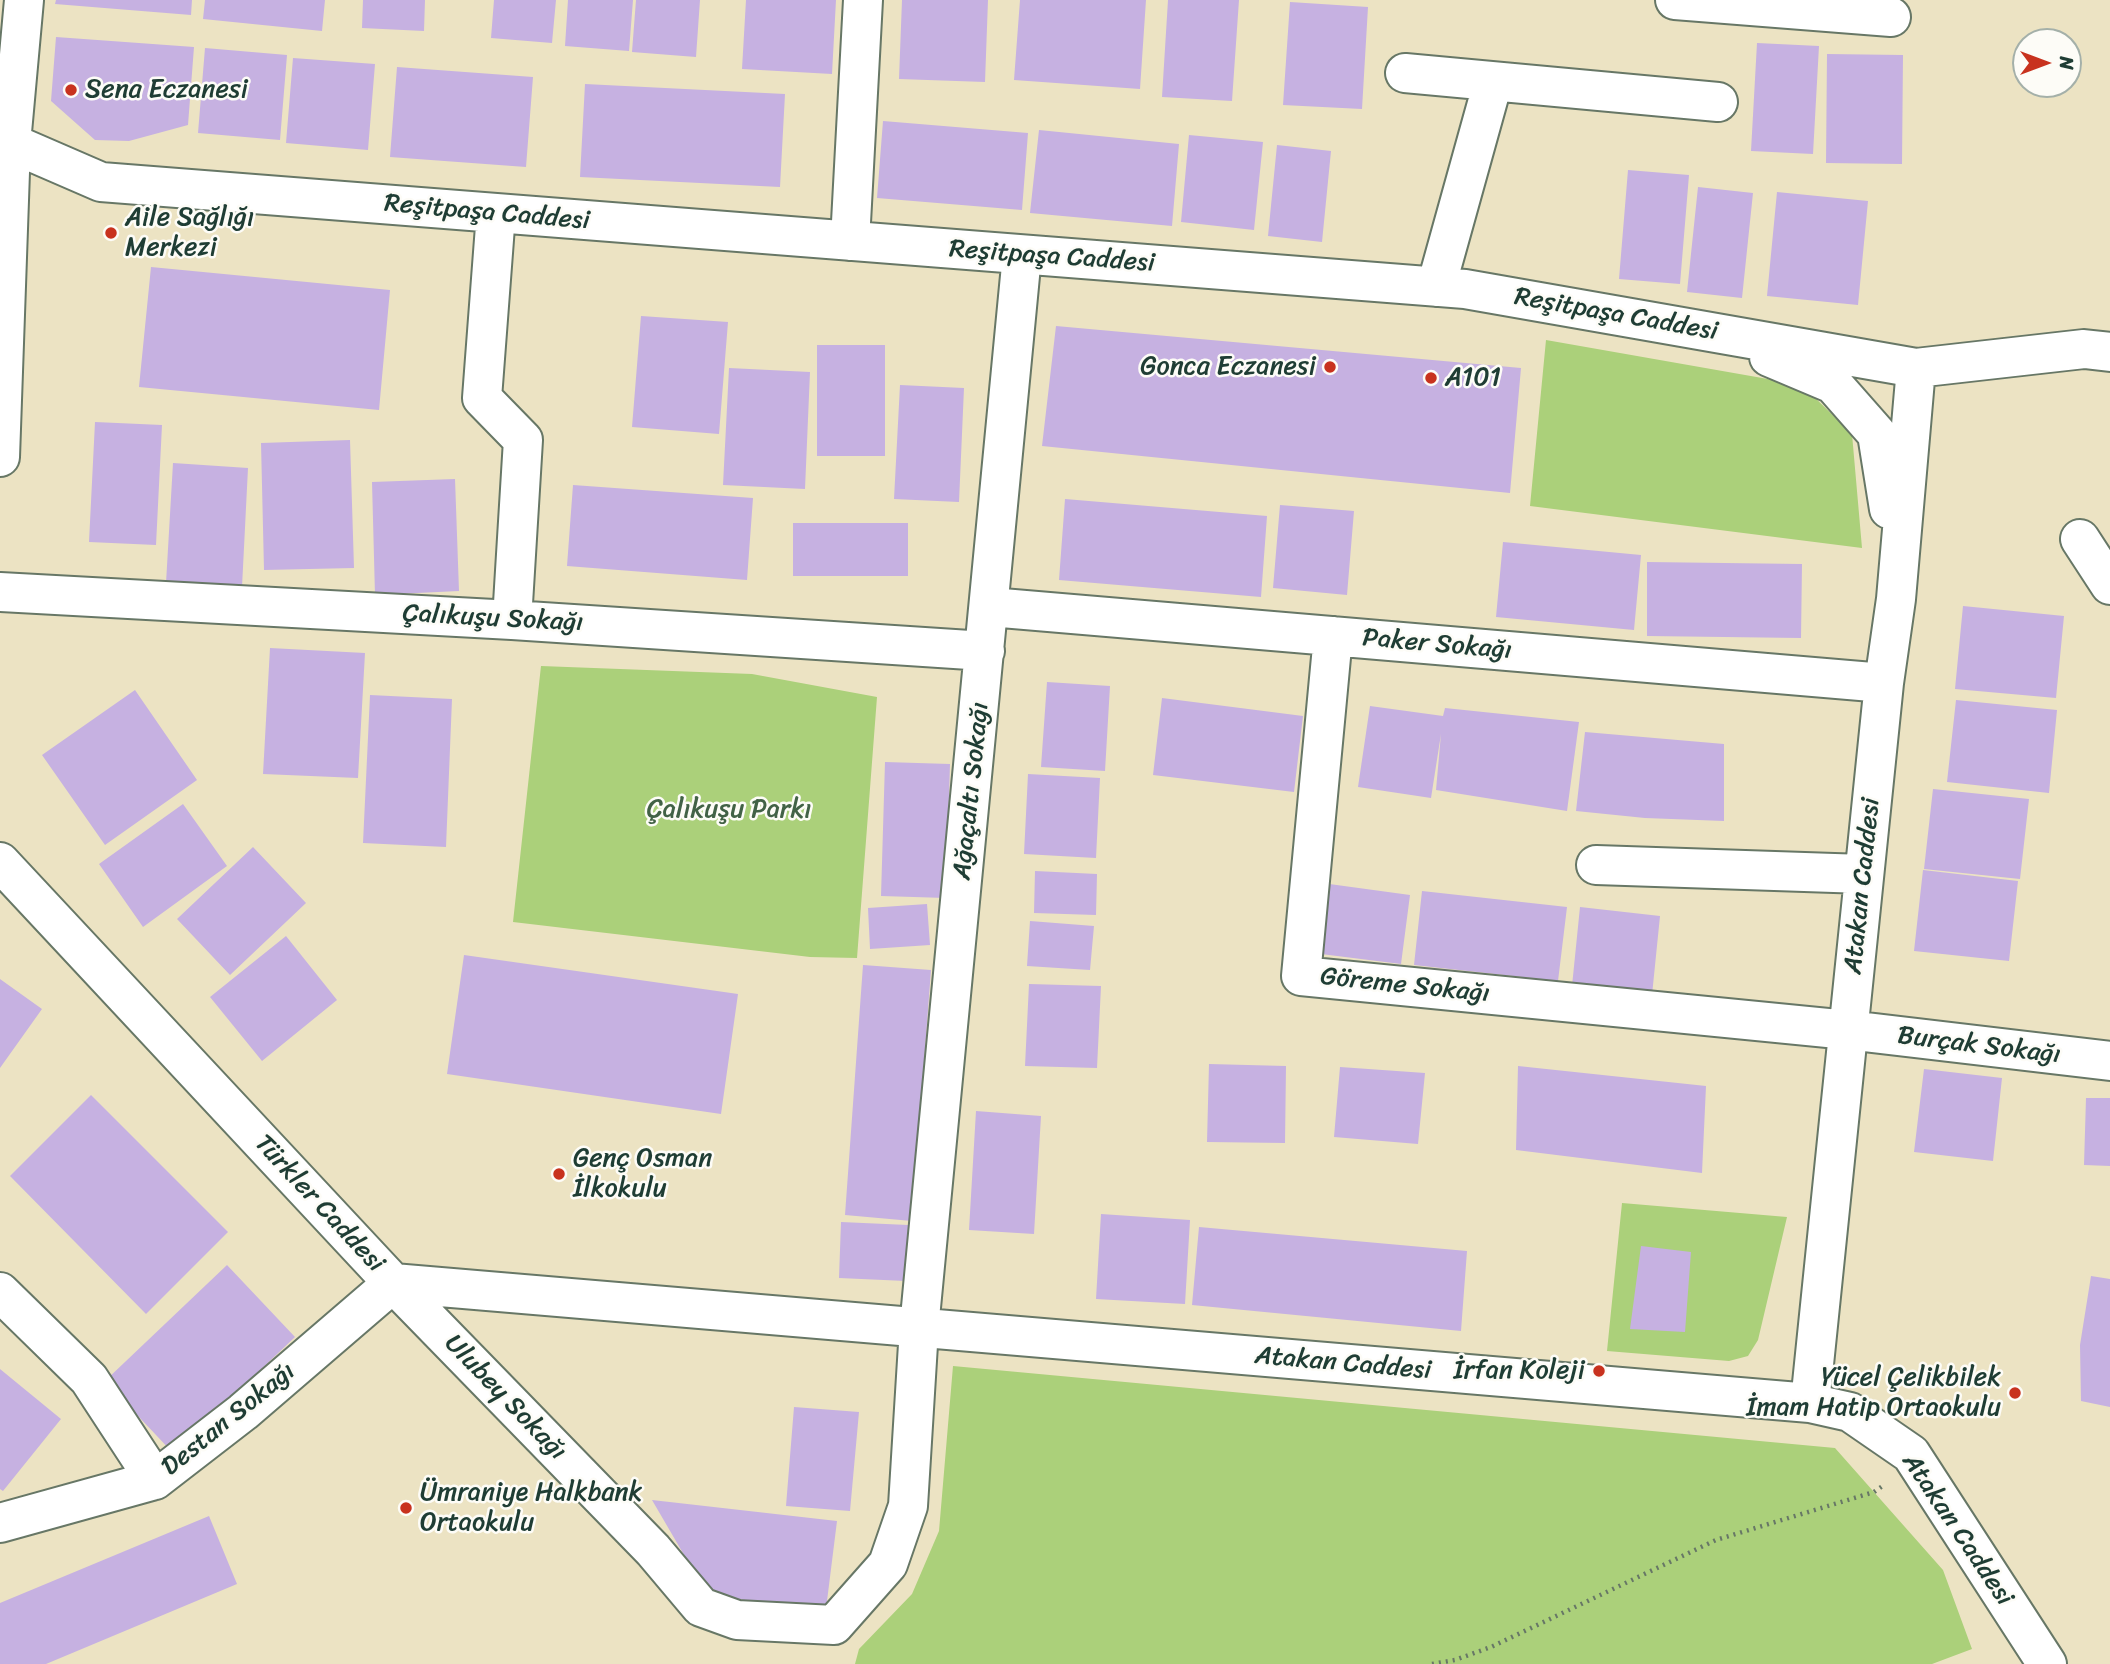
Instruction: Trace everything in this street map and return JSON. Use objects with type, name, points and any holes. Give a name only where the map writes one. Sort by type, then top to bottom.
[{"type":"street","points":[[0,457],[5,139],[24,0]]},
{"type":"street","points":[[850,241],[863,0]]},
{"type":"street","points":[[1675,0],[1891,18]]},
{"type":"street","points":[[1405,73],[1718,102]]},
{"type":"street","points":[[1436,287],[1493,82]]},
{"type":"street","name":"Reşitpaşa Caddesi","points":[[5,139],[101,182],[1436,287],[1704,329],[1916,368],[2084,349],[2110,352]]},
{"type":"street","points":[[496,213],[482,398],[523,440],[512,620]]},
{"type":"street","name":"Ağaçaltı Sokağı","points":[[701,1607],[737,1620],[834,1625],[888,1564],[908,1506],[919,1328],[1022,255]]},
{"type":"street","points":[[1704,329],[1833,384],[1877,434],[1889,499],[1896,599]]},
{"type":"street","name":"Atakan Caddesi","points":[[1810,1403],[1884,683],[1896,599],[1916,368]]},
{"type":"street","points":[[2080,539],[2110,585]]},
{"type":"street","name":"Çalıkuşu Sokağı","points":[[0,592],[512,620],[985,651]]},
{"type":"street","name":"Paker Sokağı","points":[[990,607],[1884,683]]},
{"type":"street","name":"Göreme Sokağı","points":[[1333,636],[1301,976],[1848,1030]]},
{"type":"street","name":"Türkler Caddesi","points":[[0,862],[393,1283],[919,1328]]},
{"type":"street","points":[[1596,865],[1864,874]]},
{"type":"street","name":"Burçak Sokağı","points":[[1848,1030],[2110,1061]]},
{"type":"street","name":"Destan Sokağı","points":[[0,1523],[155,1480],[243,1412],[393,1283]]},
{"type":"street","name":"Ulubey Sokağı","points":[[393,1283],[653,1550],[701,1607]]},
{"type":"street","points":[[0,1292],[89,1379],[155,1480]]},
{"type":"street","name":"Atakan Caddesi","points":[[919,1328],[1810,1403],[1850,1412],[1911,1454],[2047,1664]]},
{"type":"path","points":[[1432,1664],[1455,1660],[1491,1647],[1716,1540],[1874,1492],[1915,1460]]},
{"type":"green space","points":[[1546,340],[1802,385],[1852,434],[1862,548],[1530,506]]},
{"type":"green space","name":"Çalıkuşu Parkı","points":[[541,666],[752,674],[877,697],[857,958],[810,957],[513,922]]},
{"type":"green space","points":[[1622,1203],[1787,1217],[1758,1340],[1748,1356],[1729,1361],[1607,1351]]},
{"type":"green space","points":[[953,1366],[1835,1448],[1943,1570],[1972,1649],[1932,1664],[855,1664],[859,1649],[912,1594],[939,1531]]},
{"type":"building","points":[[56,0],[192,0],[191,15],[55,4]]},
{"type":"building","points":[[205,0],[325,0],[322,31],[203,19]]},
{"type":"building","points":[[363,0],[425,0],[424,31],[362,28]]},
{"type":"building","points":[[494,0],[556,0],[552,43],[491,38]]},
{"type":"building","points":[[568,0],[633,0],[629,51],[565,46]]},
{"type":"building","points":[[636,0],[700,0],[696,57],[632,52]]},
{"type":"building","points":[[746,0],[836,0],[832,74],[742,69]]},
{"type":"building","points":[[902,0],[988,0],[985,82],[899,79]]},
{"type":"building","points":[[1020,0],[1146,0],[1140,89],[1014,80]]},
{"type":"building","points":[[1168,0],[1239,0],[1232,101],[1162,97]]},
{"type":"building","points":[[1290,2],[1368,7],[1362,109],[1283,105]]},
{"type":"building","points":[[56,37],[194,47],[188,125],[129,141],[95,140],[51,101]]},
{"type":"building","points":[[1757,43],[1819,46],[1813,154],[1751,151]]},
{"type":"building","points":[[205,48],[287,55],[280,140],[198,133]]},
{"type":"building","points":[[1827,54],[1903,55],[1902,164],[1826,163]]},
{"type":"building","points":[[293,58],[375,64],[368,150],[286,143]]},
{"type":"building","points":[[397,67],[533,77],[526,167],[390,157]]},
{"type":"building","points":[[585,84],[785,94],[780,187],[580,177]]},
{"type":"building","points":[[883,121],[1028,133],[1022,210],[877,198]]},
{"type":"building","points":[[1039,130],[1179,144],[1172,226],[1030,213]]},
{"type":"building","points":[[1189,135],[1263,142],[1254,230],[1181,222]]},
{"type":"building","points":[[1277,145],[1331,151],[1322,242],[1268,236]]},
{"type":"building","points":[[1628,170],[1689,175],[1680,284],[1619,279]]},
{"type":"building","points":[[1698,187],[1753,193],[1742,298],[1687,292]]},
{"type":"building","points":[[1777,192],[1868,201],[1858,305],[1767,296]]},
{"type":"building","points":[[151,267],[390,290],[379,410],[139,387]]},
{"type":"building","points":[[641,316],[728,322],[719,434],[632,427]]},
{"type":"building","points":[[1056,326],[1521,368],[1510,493],[1042,446]]},
{"type":"building","points":[[817,345],[885,345],[885,456],[817,456]]},
{"type":"building","points":[[729,368],[810,372],[805,489],[723,485]]},
{"type":"building","points":[[900,385],[964,388],[959,502],[894,499]]},
{"type":"building","points":[[95,422],[162,425],[156,545],[89,542]]},
{"type":"building","points":[[350,440],[354,568],[264,570],[261,443]]},
{"type":"building","points":[[173,463],[248,468],[242,587],[166,583]]},
{"type":"building","points":[[455,479],[459,591],[375,595],[372,482]]},
{"type":"building","points":[[573,485],[753,498],[747,580],[567,566]]},
{"type":"building","points":[[1065,499],[1267,516],[1261,597],[1059,580]]},
{"type":"building","points":[[1280,505],[1354,511],[1347,595],[1273,588]]},
{"type":"building","points":[[793,523],[908,523],[908,576],[793,576]]},
{"type":"building","points":[[1503,542],[1641,555],[1634,630],[1496,617]]},
{"type":"building","points":[[1647,562],[1802,564],[1801,638],[1647,636]]},
{"type":"building","points":[[1963,606],[2064,616],[2056,698],[1955,689]]},
{"type":"building","points":[[270,648],[365,653],[358,778],[263,774]]},
{"type":"building","points":[[1047,682],[1110,686],[1105,771],[1041,767]]},
{"type":"building","points":[[135,690],[197,780],[105,845],[42,755]]},
{"type":"building","points":[[370,695],[452,699],[446,847],[363,843]]},
{"type":"building","points":[[1162,698],[1303,716],[1294,792],[1153,775]]},
{"type":"building","points":[[1956,700],[2057,710],[2049,793],[1947,782]]},
{"type":"building","points":[[1370,706],[1443,716],[1445,708],[1579,722],[1567,811],[1436,790],[1441,734],[1431,798],[1358,787]]},
{"type":"building","points":[[1585,732],[1724,744],[1724,821],[1645,818],[1576,811]]},
{"type":"building","points":[[885,762],[950,764],[946,898],[881,896]]},
{"type":"building","points":[[1028,774],[1100,778],[1096,858],[1024,854]]},
{"type":"building","points":[[1933,789],[2029,799],[2020,879],[1924,869]]},
{"type":"building","points":[[183,804],[227,866],[143,927],[99,864]]},
{"type":"building","points":[[253,847],[306,903],[230,975],[177,919]]},
{"type":"building","points":[[1923,870],[2018,881],[2009,961],[1914,951]]},
{"type":"building","points":[[1035,871],[1097,874],[1096,915],[1034,913]]},
{"type":"building","points":[[1322,883],[1410,895],[1401,964],[1313,953]]},
{"type":"building","points":[[1422,891],[1567,907],[1558,981],[1414,965]]},
{"type":"building","points":[[927,904],[930,945],[870,949],[868,908]]},
{"type":"building","points":[[1580,907],[1660,916],[1652,995],[1572,986]]},
{"type":"building","points":[[1030,921],[1094,926],[1090,970],[1027,966]]},
{"type":"building","points":[[286,936],[337,1000],[262,1061],[210,997]]},
{"type":"building","points":[[464,955],[738,994],[721,1114],[447,1074]]},
{"type":"building","points":[[863,965],[931,970],[912,1221],[845,1215]]},
{"type":"building","points":[[0,979],[42,1009],[0,1068]]},
{"type":"building","points":[[1029,984],[1101,986],[1097,1068],[1025,1066]]},
{"type":"building","points":[[1209,1064],[1286,1066],[1285,1143],[1207,1142]]},
{"type":"building","points":[[1518,1066],[1706,1086],[1702,1173],[1516,1150]]},
{"type":"building","points":[[1340,1067],[1425,1073],[1418,1144],[1334,1137]]},
{"type":"building","points":[[1924,1069],[2002,1078],[1993,1161],[1914,1152]]},
{"type":"building","points":[[91,1095],[228,1232],[146,1314],[10,1176]]},
{"type":"building","points":[[2086,1098],[2110,1098],[2110,1166],[2084,1165]]},
{"type":"building","points":[[976,1111],[1041,1116],[1034,1234],[969,1230]]},
{"type":"building","points":[[1101,1214],[1190,1220],[1185,1304],[1096,1299]]},
{"type":"building","points":[[841,1222],[908,1225],[906,1281],[839,1278]]},
{"type":"building","points":[[1199,1227],[1467,1251],[1461,1331],[1192,1305]]},
{"type":"building","points":[[1641,1246],[1691,1252],[1685,1332],[1630,1329]]},
{"type":"building","points":[[227,1265],[295,1337],[173,1453],[105,1381]]},
{"type":"building","points":[[2091,1276],[2110,1279],[2110,1407],[2081,1401],[2080,1345]]},
{"type":"building","points":[[0,1369],[61,1419],[3,1491],[0,1489]]},
{"type":"building","points":[[794,1407],[859,1412],[850,1511],[786,1506]]},
{"type":"building","points":[[652,1500],[837,1521],[826,1609],[708,1596]]},
{"type":"building","points":[[209,1516],[237,1584],[46,1664],[0,1664],[0,1603]]},
{"type":"place","name":"Sena Eczanesi","points":[[71,90]]},
{"type":"place","name":"Aile Sağlığı Merkezi","points":[[111,233]]},
{"type":"place","name":"Gonca Eczanesi","points":[[1330,367]]},
{"type":"place","name":"A101","points":[[1431,378]]},
{"type":"place","name":"Genç Osman İlkokulu","points":[[559,1174]]},
{"type":"place","name":"İrfan Koleji","points":[[1599,1371]]},
{"type":"place","name":"Yücel Çelikbilek İmam Hatip Ortaokulu","points":[[2015,1393]]},
{"type":"place","name":"Ümraniye Halkbank Ortaokulu","points":[[406,1508]]}]
